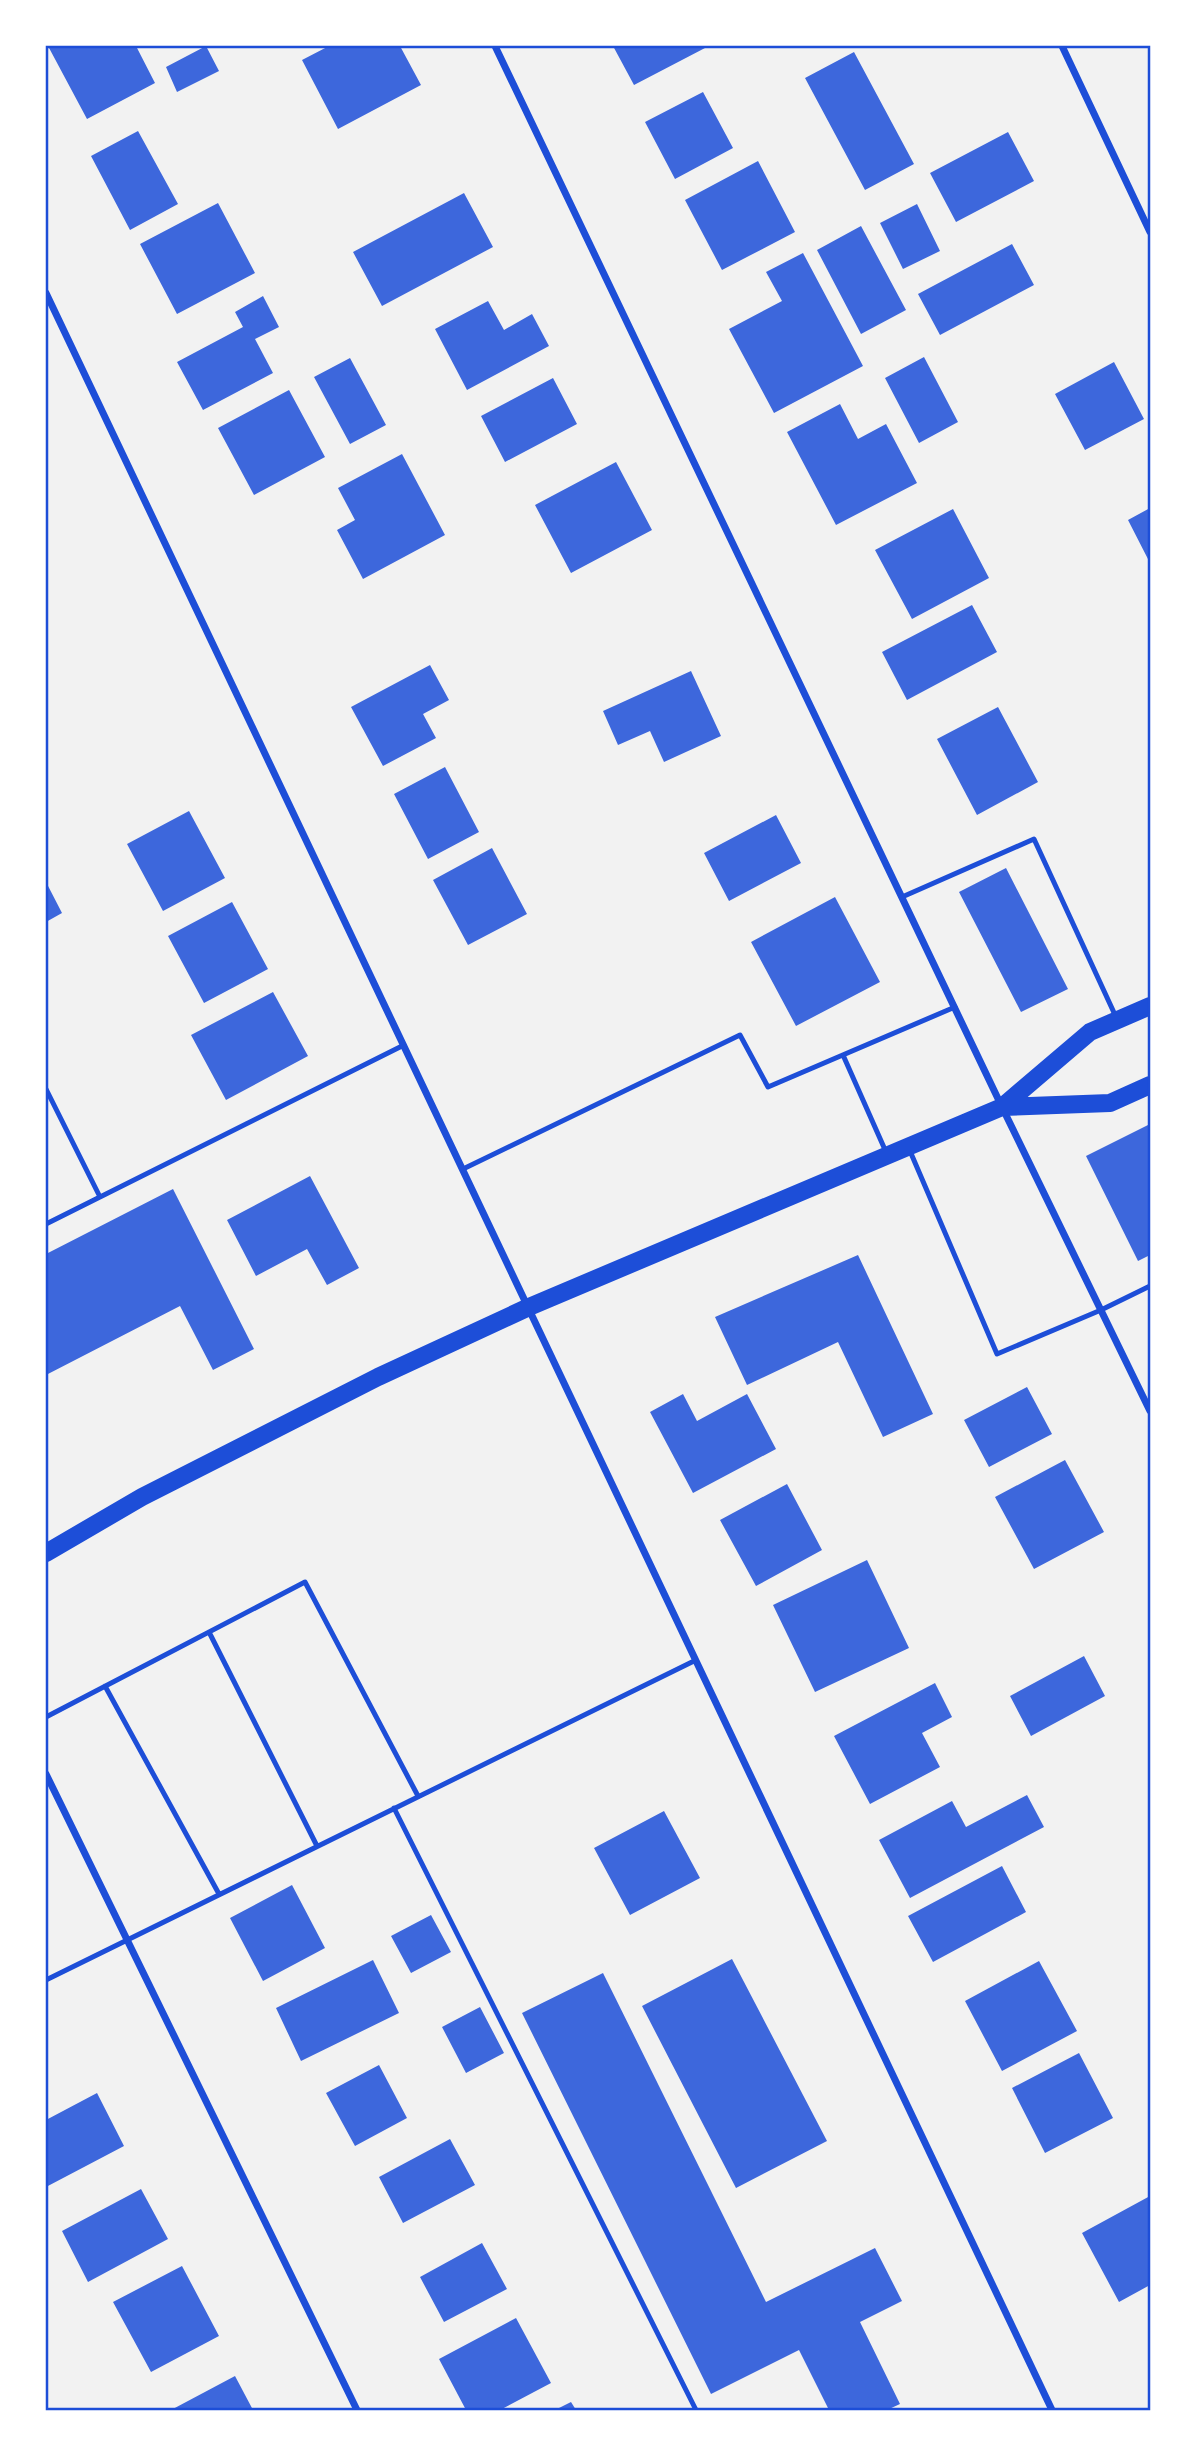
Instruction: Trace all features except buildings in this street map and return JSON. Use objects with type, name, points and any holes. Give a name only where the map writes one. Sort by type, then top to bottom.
[{"type":"main road","points":[[46,1553],[142,1497],[378,1377],[529,1307],[1002,1107],[1090,1032],[1150,1006]]},
{"type":"main road","points":[[1002,1107],[1110,1103],[1150,1086]]},
{"type":"street","points":[[495,46],[1150,1411]]},
{"type":"street","points":[[1062,46],[1150,232]]},
{"type":"street","points":[[46,293],[1052,2410]]},
{"type":"street","points":[[46,1774],[357,2410]]},
{"type":"lane","points":[[902,897],[1034,839],[1117,1020]]},
{"type":"lane","points":[[463,1169],[740,1035],[768,1087],[955,1007]]},
{"type":"lane","points":[[46,1224],[404,1045]]},
{"type":"lane","points":[[843,1055],[887,1156]]},
{"type":"lane","points":[[46,1088],[100,1197]]},
{"type":"lane","points":[[909,1146],[997,1354],[1150,1286]]},
{"type":"lane","points":[[46,1717],[305,1583],[418,1797]]},
{"type":"lane","points":[[209,1632],[317,1846]]},
{"type":"lane","points":[[46,1980],[694,1661]]},
{"type":"lane","points":[[105,1686],[219,1894]]},
{"type":"lane","points":[[394,1808],[696,2410]]}]
